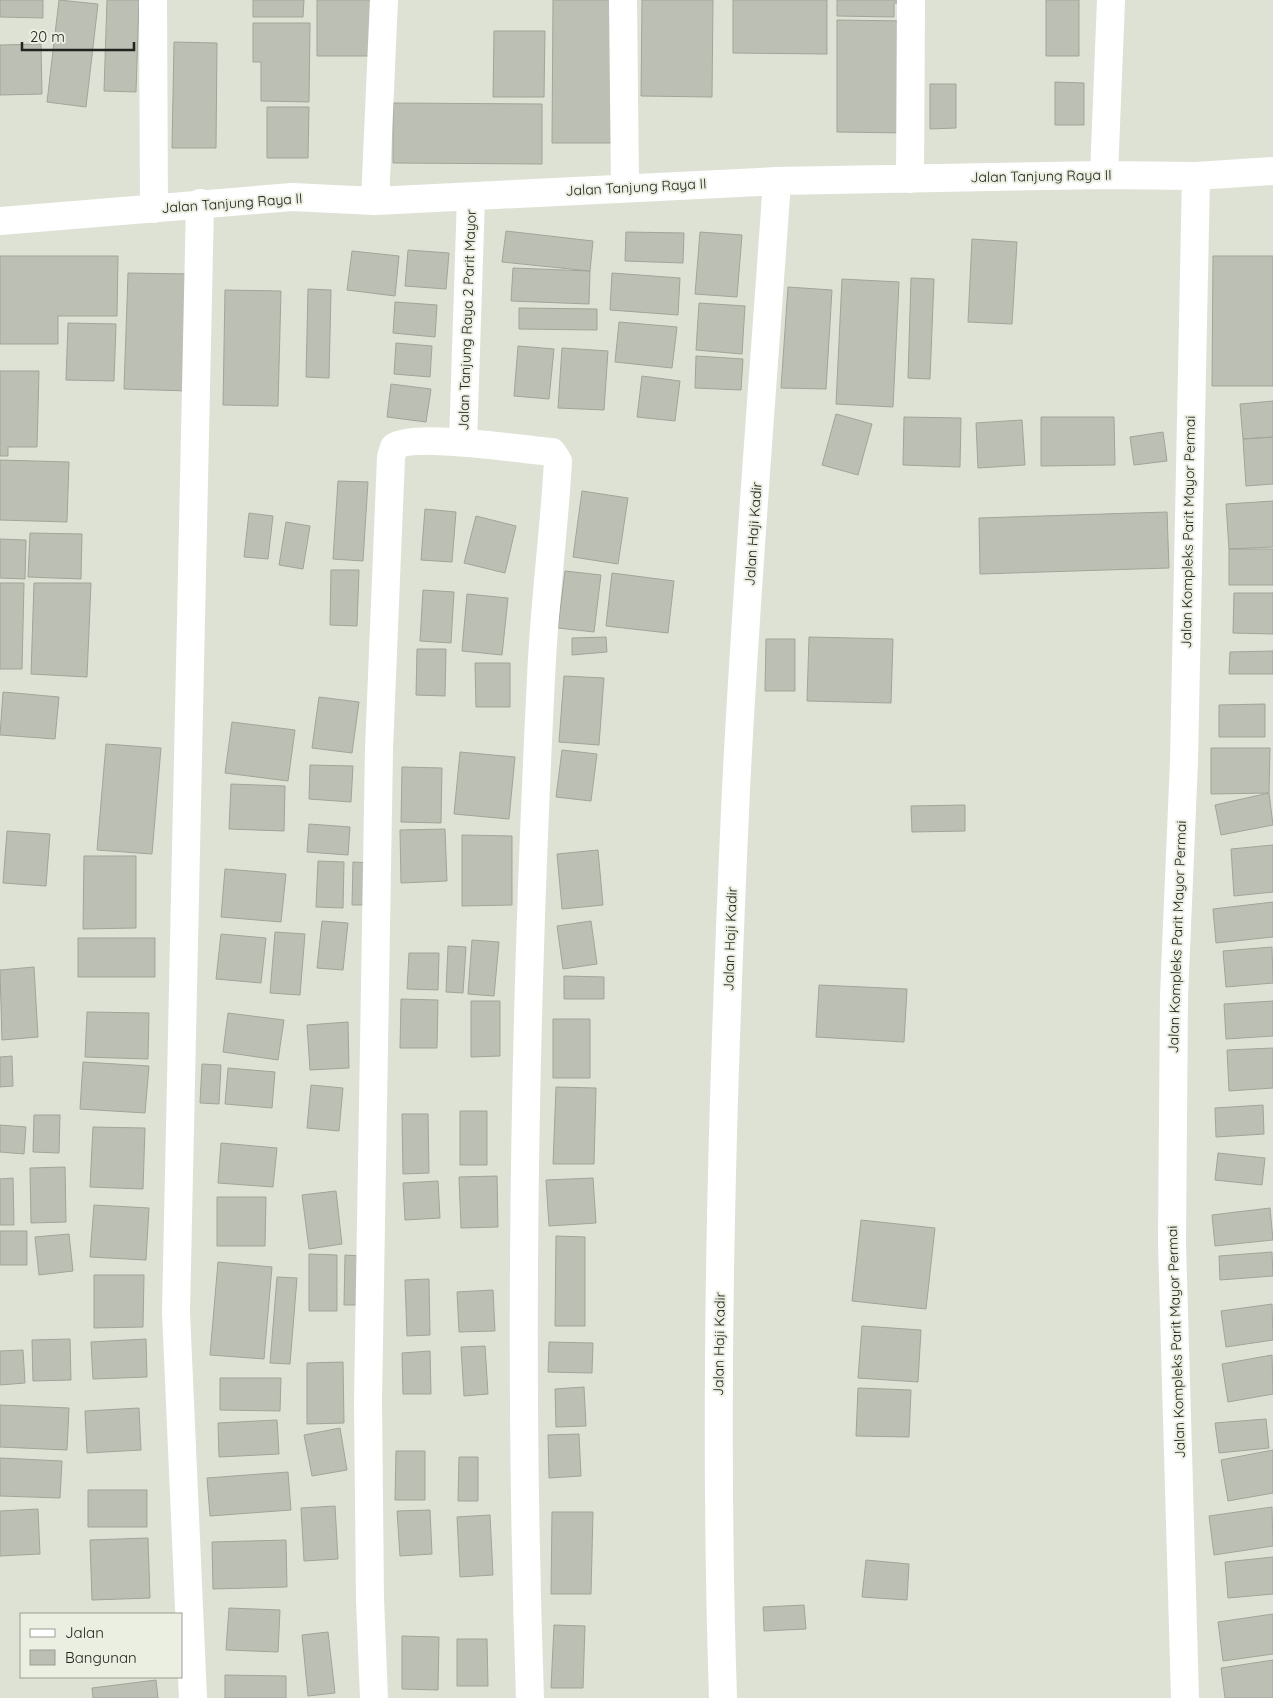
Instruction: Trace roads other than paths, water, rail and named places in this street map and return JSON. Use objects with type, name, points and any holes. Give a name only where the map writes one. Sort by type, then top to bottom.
[{"type":"street","points":[[153,0],[154,209]]},
{"type":"street","points":[[375,200],[384,0]]},
{"type":"street","points":[[623,0],[625,187]]},
{"type":"street","points":[[910,179],[911,0]]},
{"type":"street","points":[[1104,175],[1111,0]]},
{"type":"street","name":"Jalan Tanjung Raya II","points":[[0,221],[154,209],[200,203],[292,197],[375,200],[471,197],[625,187],[777,181],[1104,175],[1196,176],[1273,171]]},
{"type":"street","name":"Jalan Kompleks Parit Mayor Permai","points":[[1185,1698],[1172,1243],[1173,1025],[1184,761],[1196,176]]},
{"type":"street","name":"Jalan Haji Kadir","points":[[723,1698],[718,1420],[723,1126],[736,787],[777,181]]},
{"type":"street","name":"Jalan Tanjung Raya 2 Parit Mayor","points":[[463,442],[471,197]]},
{"type":"street","points":[[193,1698],[176,1312],[200,203]]},
{"type":"street","points":[[374,1698],[370,1599],[369,1392],[379,749],[391,457],[394,447],[399,443],[463,442],[552,452],[558,461],[541,673],[532,888],[525,1140],[524,1530],[530,1698]]}]
